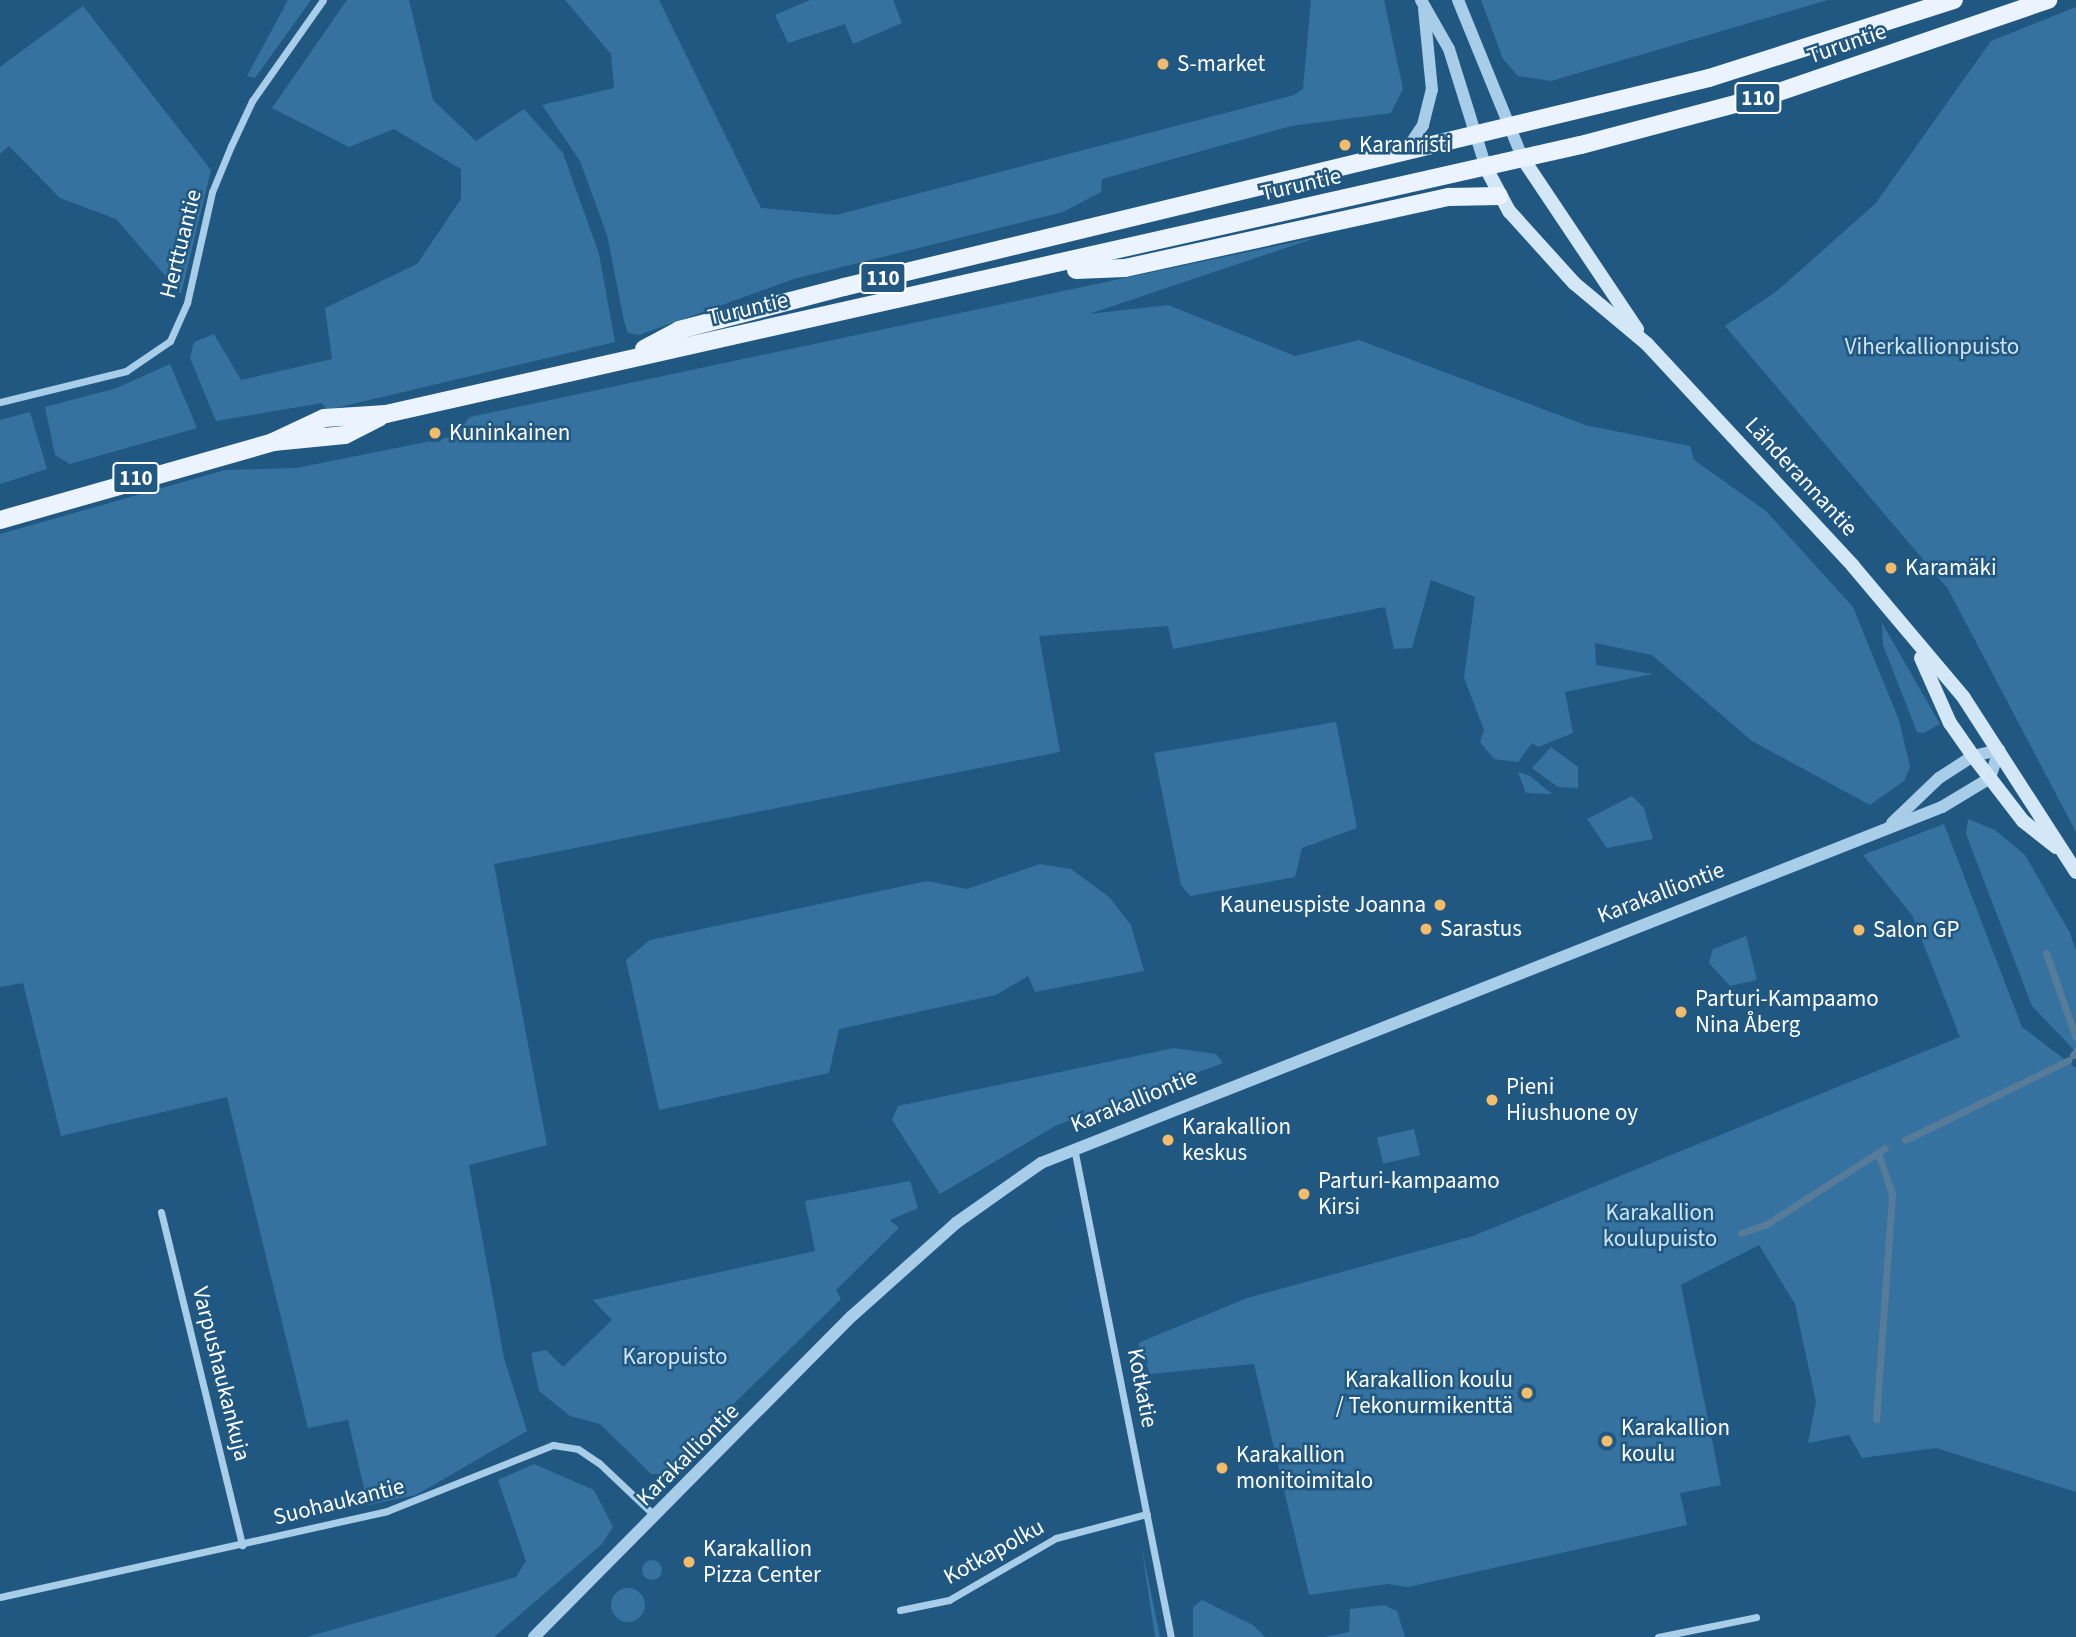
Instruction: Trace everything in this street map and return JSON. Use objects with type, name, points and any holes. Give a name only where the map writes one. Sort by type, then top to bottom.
[{"type":"main road","name":"Turuntie","points":[[635,353],[679,330],[844,287],[1475,137],[1709,78],[1954,0]]},
{"type":"main road","name":"Turuntie","points":[[0,520],[273,442],[324,418],[386,414],[635,353],[684,349],[1523,159],[1773,94],[2048,0]]},
{"type":"main road","name":"Lähderannantie","points":[[1523,159],[1647,344]]},
{"type":"main road","name":"Lähderannantie","points":[[1486,168],[1499,196],[1574,283],[1647,344],[1853,566],[1999,750],[2076,872]]},
{"type":"main road","points":[[1031,272],[1125,268],[1449,197],[1499,196]]},
{"type":"main road","name":"Lähderannantie","points":[[1916,646],[1946,716],[1973,756],[2023,821],[2060,850]]},
{"type":"street","name":"Herttuantie","points":[[0,402],[126,371],[170,341],[187,303],[212,192],[231,146],[252,102],[323,0]]},
{"type":"street","name":"Lähderannantie","points":[[1458,0],[1505,129],[1523,159]]},
{"type":"street","name":"Lähderannantie","points":[[1423,2],[1449,49],[1486,168]]},
{"type":"street","points":[[1405,152],[1423,125],[1432,90],[1423,2]]},
{"type":"street","points":[[1990,778],[1999,750]]},
{"type":"street","name":"Karakalliontie","points":[[1889,825],[1939,778],[1973,756],[1999,750]]},
{"type":"street","name":"Karakalliontie","points":[[534,1637],[917,1256],[1000,1192],[1074,1147],[1889,825],[1941,807],[1990,778]]},
{"type":"street","name":"Kotkatie","points":[[1074,1147],[1171,1637]]},
{"type":"street","name":"Varpushaukankuja","points":[[161,1212],[242,1545]]},
{"type":"street","name":"Suohaukantie","points":[[0,1597],[242,1545],[425,1500],[508,1458],[553,1445],[578,1449],[599,1463],[655,1516]]},
{"type":"street","name":"Kotkapolku","points":[[900,1610],[949,1600],[1056,1538],[1147,1514]]},
{"type":"street","points":[[1658,1637],[1756,1617]]},
{"type":"green space","points":[[288,0],[311,0],[255,78],[247,76]]},
{"type":"green space","points":[[347,0],[409,0],[433,100],[476,141],[524,109],[563,153],[599,254],[615,342],[327,410],[322,403],[216,421],[190,358],[194,342],[214,334],[241,380],[332,359],[325,308],[417,264],[461,199],[461,169],[394,129],[349,147],[272,108]]},
{"type":"green space","points":[[565,0],[659,0],[761,208],[836,215],[1294,95],[1303,89],[1311,0],[1384,0],[1403,89],[1391,113],[1291,126],[1102,179],[1101,192],[1063,212],[794,279],[639,335],[628,333],[607,235],[580,161],[542,105],[614,88],[611,54]]},
{"type":"green space","points":[[810,0],[893,0],[902,23],[853,44],[845,24],[788,43],[775,15]]},
{"type":"green space","points":[[1481,0],[1828,0],[1551,81],[1518,76],[1503,59]]},
{"type":"green space","points":[[83,6],[211,170],[181,294],[116,219],[60,198],[9,146],[0,154],[0,67]]},
{"type":"green space","name":"Viherkallionpuisto","points":[[2076,7],[2076,832],[1948,589],[1725,326],[1777,291],[1876,203],[1991,41]]},
{"type":"green space","points":[[1318,237],[1089,314],[1168,305],[1295,356],[1359,340],[1585,425],[1690,446],[1694,460],[1766,511],[1853,607],[1899,720],[1910,767],[1904,781],[1870,805],[1752,741],[1652,655],[1595,643],[1596,665],[1653,674],[1565,692],[1573,733],[1538,747],[1532,743],[1518,762],[1494,759],[1480,742],[1484,730],[1464,678],[1475,597],[1431,580],[1412,648],[1394,649],[1385,607],[1173,649],[1168,626],[1039,636],[1060,752],[494,864],[547,1145],[469,1165],[504,1358],[527,1431],[416,1495],[368,1505],[348,1420],[308,1428],[227,1097],[61,1136],[23,983],[0,987],[0,534],[225,470],[296,468],[451,437],[470,417]]},
{"type":"green space","points":[[170,364],[197,428],[70,464],[55,455],[45,407],[117,388]]},
{"type":"green space","points":[[30,412],[47,469],[0,484],[0,420]]},
{"type":"green space","points":[[1882,623],[1940,724],[1924,733],[1917,732],[1883,645]]},
{"type":"green space","points":[[1336,722],[1357,828],[1302,848],[1295,877],[1190,896],[1181,885],[1154,753]]},
{"type":"green space","points":[[1551,747],[1578,767],[1578,788],[1558,787],[1532,768]]},
{"type":"green space","points":[[1518,772],[1530,776],[1552,794],[1526,793]]},
{"type":"green space","points":[[1632,796],[1644,808],[1653,839],[1607,848],[1587,819]]},
{"type":"green space","points":[[1968,819],[1995,830],[2025,855],[2070,933],[2076,951],[2076,1052],[2032,1006],[1966,834]]},
{"type":"green space","name":"Karakallion koulupuisto","points":[[1944,824],[2022,1027],[2076,1068],[2076,1492],[1936,1448],[1862,1458],[1849,1435],[1808,1443],[1816,1402],[1795,1304],[1759,1245],[1681,1285],[1721,1485],[1680,1493],[1687,1525],[1408,1587],[1387,1584],[1309,1595],[1254,1364],[1150,1374],[1138,1343],[1247,1298],[1473,1236],[1960,1037],[1912,915],[1863,855]]},
{"type":"green space","points":[[1040,864],[1071,869],[1109,897],[1131,925],[1144,971],[1035,992],[1028,976],[996,995],[839,1029],[829,1073],[659,1110],[626,960],[650,940],[927,881],[967,889]]},
{"type":"green space","points":[[1746,936],[1757,980],[1730,986],[1709,963],[1713,949]]},
{"type":"green space","points":[[1174,1048],[1216,1054],[1223,1063],[1057,1125],[940,1194],[892,1120],[898,1106]]},
{"type":"green space","points":[[1414,1129],[1420,1155],[1383,1164],[1377,1138]]},
{"type":"green space","name":"Karopuisto","points":[[910,1181],[918,1208],[890,1220],[899,1228],[836,1290],[841,1299],[662,1474],[651,1474],[600,1424],[570,1416],[539,1391],[531,1353],[546,1350],[563,1367],[612,1320],[593,1300],[815,1251],[805,1201]]},
{"type":"green space","points":[[534,1464],[594,1490],[613,1527],[602,1544],[494,1637],[307,1637],[516,1577],[526,1561],[498,1480]]},
{"type":"green space","points":[[1141,1544],[1160,1637],[1155,1637]]},
{"type":"green space","points":[[652,1560],[659,1563],[662,1570],[659,1577],[652,1580],[645,1577],[642,1570],[645,1563]]},
{"type":"green space","points":[[628,1588],[640,1593],[645,1605],[640,1617],[628,1622],[616,1617],[611,1605],[616,1593]]},
{"type":"green space","points":[[1202,1600],[1253,1625],[1265,1637],[1193,1637],[1193,1607]]},
{"type":"green space","points":[[1384,1605],[1397,1611],[1405,1637],[1324,1637],[1349,1632],[1350,1609]]},
{"type":"waterway","points":[[2046,953],[2076,1038]]},
{"type":"waterway","points":[[2073,1055],[2076,1051]]},
{"type":"waterway","points":[[1905,1140],[2069,1060]]},
{"type":"waterway","points":[[1741,1233],[1767,1224],[1885,1148]]},
{"type":"waterway","points":[[1876,1419],[1892,1194],[1878,1153]]},
{"type":"place","name":"S-market","points":[[1163,64]]},
{"type":"place","name":"Karanristi","points":[[1345,145]]},
{"type":"place","name":"Kuninkainen","points":[[435,433]]},
{"type":"place","name":"Karamäki","points":[[1891,568]]},
{"type":"place","name":"Kauneuspiste Joanna","points":[[1440,905]]},
{"type":"place","name":"Sarastus","points":[[1426,929]]},
{"type":"place","name":"Salon GP","points":[[1859,930]]},
{"type":"place","name":"Parturi-Kampaamo Nina Åberg","points":[[1681,1012]]},
{"type":"place","name":"Pieni Hiushuone oy","points":[[1492,1100]]},
{"type":"place","name":"Karakallion keskus","points":[[1168,1140]]},
{"type":"place","name":"Parturi-kampaamo Kirsi","points":[[1304,1194]]},
{"type":"place","name":"Karakallion koulu / Tekonurmikenttä","points":[[1527,1393]]},
{"type":"place","name":"Karakallion koulu","points":[[1607,1441]]},
{"type":"place","name":"Karakallion monitoimitalo","points":[[1222,1468]]},
{"type":"place","name":"Karakallion Pizza Center","points":[[689,1562]]}]
